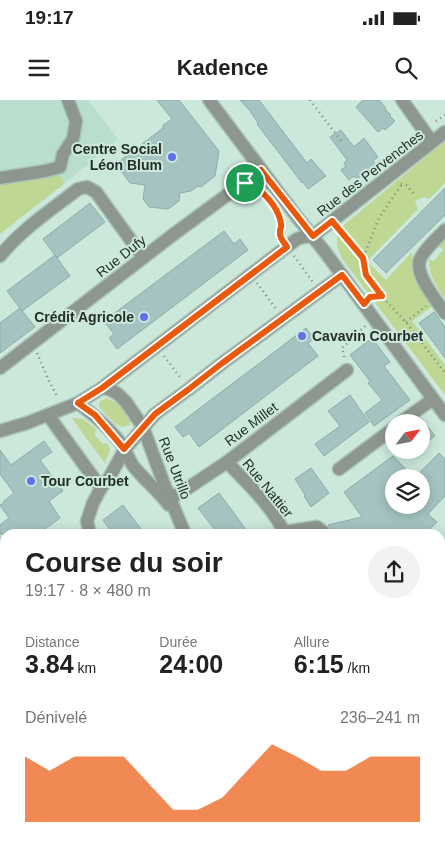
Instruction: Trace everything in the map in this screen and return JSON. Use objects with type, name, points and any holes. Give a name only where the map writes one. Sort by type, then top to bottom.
[{"type":"street","points":[[0,178],[60,167],[64,154],[73,139],[76,121],[68,100]]},
{"type":"street","points":[[208,100],[313,236],[445,415]]},
{"type":"street","points":[[402,100],[432,142]]},
{"type":"street","name":"Rue des Pervenches","points":[[0,430],[48,415],[78,403],[102,388],[287,247],[303,237],[313,236],[445,132]]},
{"type":"street","name":"Rue Dufy","points":[[0,368],[143,257],[261,170]]},
{"type":"street","points":[[0,256],[27,228],[78,189],[87,187],[96,192],[143,257]]},
{"type":"street","points":[[445,230],[420,258],[419,263],[420,274],[445,313]]},
{"type":"street","points":[[89,529],[87,521],[93,503],[101,488],[109,478],[124,449],[155,414],[342,275]]},
{"type":"street","name":"Rue Millet","points":[[170,498],[227,462],[347,370]]},
{"type":"street","name":"Rue Utrillo","points":[[102,388],[109,389],[118,394],[126,402],[143,427],[183,529]]},
{"type":"street","points":[[412,414],[433,399]]},
{"type":"street","name":"Rue Utrillo","points":[[78,403],[95,415],[124,449],[135,468],[178,518]]},
{"type":"street","points":[[48,415],[101,488]]},
{"type":"street","points":[[338,469],[385,435]]},
{"type":"street","name":"Rue Nattier","points":[[227,462],[254,489],[274,514],[283,529]]},
{"type":"street","points":[[306,529],[317,527],[320,529]]},
{"type":"path","points":[[310,100],[342,142]]},
{"type":"path","points":[[389,176],[396,182],[406,185],[416,196]]},
{"type":"path","points":[[363,258],[379,218],[402,184]]},
{"type":"path","points":[[278,212],[281,226],[280,237],[320,291]]},
{"type":"path","points":[[332,221],[363,258],[366,275],[396,313],[406,322],[445,373]]},
{"type":"path","points":[[251,274],[283,318]]},
{"type":"path","points":[[364,304],[370,297],[382,296]]},
{"type":"path","points":[[406,322],[435,298]]},
{"type":"path","points":[[347,370],[342,348],[374,318]]},
{"type":"path","points":[[33,343],[63,408]]},
{"type":"path","points":[[157,346],[189,389]]},
{"type":"shaded area","points":[[0,100],[88,100],[118,139],[65,183],[57,173],[0,182]]},
{"type":"green space","points":[[445,141],[445,183],[429,199],[423,197],[415,201],[418,209],[367,261],[386,280],[412,252],[416,274],[433,306],[412,321],[445,365],[445,395],[343,260],[337,241],[339,229]]},
{"type":"green space","points":[[57,173],[65,183],[0,234],[0,182]]},
{"type":"green space","points":[[445,238],[445,299],[432,276],[429,259],[434,261],[443,250],[437,244]]},
{"type":"green space","points":[[107,398],[126,410],[130,425],[121,427],[104,412],[99,406],[99,402]]},
{"type":"green space","points":[[72,418],[83,419],[96,429],[95,436],[103,444],[107,443],[110,450],[105,463],[86,438]]},
{"type":"building","name":"Centre Social Léon Blum","points":[[157,100],[179,100],[219,151],[215,176],[201,187],[198,186],[191,191],[180,193],[179,201],[168,209],[149,207],[143,199],[145,185],[130,183],[116,164],[172,119]]},
{"type":"building","points":[[240,100],[259,100],[307,163],[311,159],[326,176],[308,189]]},
{"type":"building","points":[[363,100],[379,100],[395,121],[385,130],[383,128],[378,132],[356,107]]},
{"type":"building","points":[[341,130],[354,147],[364,138],[378,157],[373,161],[376,164],[357,179],[354,176],[349,180],[341,170],[346,166],[344,163],[347,160],[330,137]]},
{"type":"building","points":[[445,188],[445,215],[386,273],[373,260]]},
{"type":"building","points":[[90,203],[105,222],[57,258],[43,239]]},
{"type":"building","points":[[224,231],[234,244],[240,239],[248,250],[117,349],[109,338],[114,334],[104,321]]},
{"type":"building","points":[[55,255],[70,276],[22,311],[7,291]]},
{"type":"building","points":[[20,308],[35,327],[0,353],[0,323]]},
{"type":"building","points":[[434,312],[445,327],[445,358],[419,323]]},
{"type":"building","points":[[306,328],[314,339],[308,343],[318,356],[199,447],[189,433],[183,437],[175,427]]},
{"type":"building","points":[[372,338],[390,362],[384,366],[410,400],[391,414],[385,414],[385,418],[374,426],[365,413],[382,400],[368,383],[370,381],[350,355]]},
{"type":"building","points":[[350,395],[369,422],[324,456],[315,444],[340,426],[328,411]]},
{"type":"building","points":[[430,430],[435,436],[430,440]]},
{"type":"building","name":"Tour Courbet","points":[[44,441],[52,452],[40,460],[63,491],[49,501],[60,518],[45,529],[0,529],[0,525],[9,518],[0,505],[14,493],[0,474],[0,450],[11,465]]},
{"type":"building","points":[[439,453],[445,459],[445,496],[430,512],[430,469],[423,469]]},
{"type":"building","points":[[389,459],[396,459],[406,469],[385,469],[385,514],[428,514],[437,522],[430,529],[333,529],[328,525],[362,517],[344,492]]},
{"type":"building","points":[[311,468],[329,493],[311,507],[295,479]]},
{"type":"building","points":[[219,493],[245,529],[214,529],[198,508]]},
{"type":"building","points":[[123,505],[141,529],[109,529],[103,520]]},
{"type":"place","name":"Centre Social Léon Blum","points":[[172,157]]},
{"type":"place","name":"Crédit Agricole","points":[[144,317]]},
{"type":"place","name":"Cavavin Courbet","points":[[302,336]]},
{"type":"place","name":"Tour Courbet","points":[[31,481]]},
{"type":"route","points":[[261,170],[313,236],[332,221],[363,258],[366,275],[382,296],[370,297],[364,304],[342,275],[155,414],[124,449],[95,415],[78,403],[102,388],[287,247],[280,237],[281,226],[278,212],[264,193],[256,187],[249,187],[245,183],[261,170]]}]
